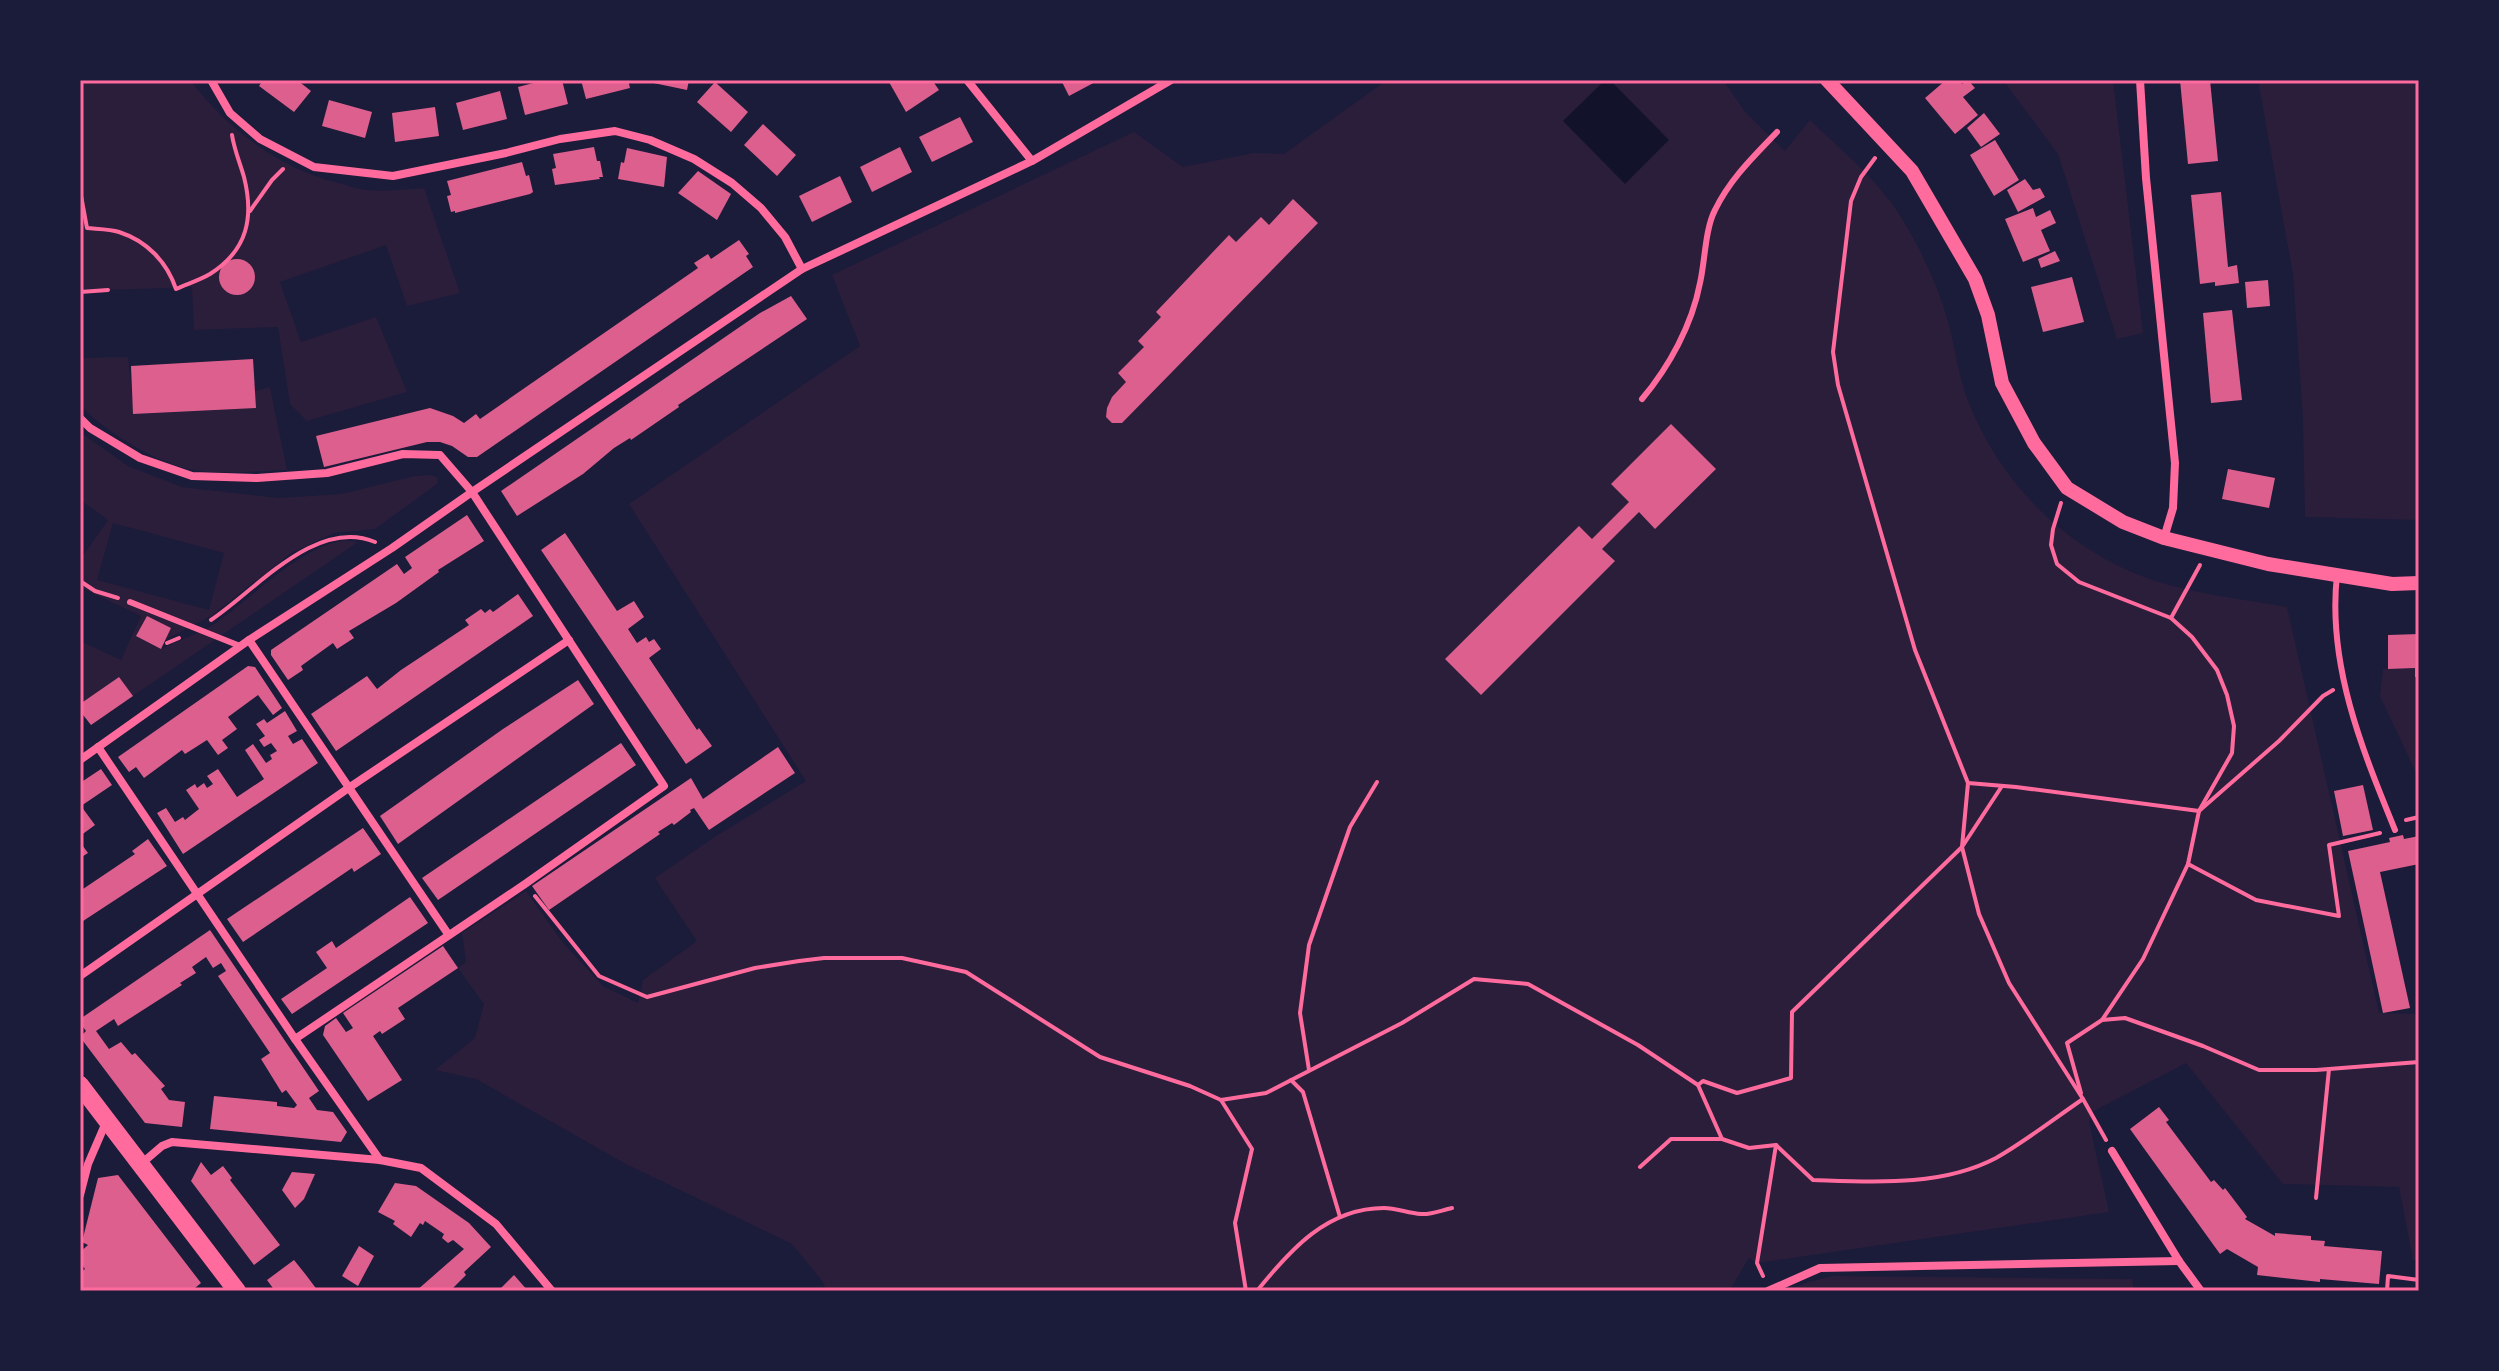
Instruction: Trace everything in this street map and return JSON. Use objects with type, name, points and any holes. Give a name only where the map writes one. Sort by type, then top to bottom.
[{"type":"main road","points":[[80,1085],[237,1291]]},
{"type":"street","points":[[211,80],[230,113],[260,139],[314,167],[393,176],[560,139],[615,131],[650,140],[694,159],[732,183],[769,217],[785,237],[802,269]]},
{"type":"street","points":[[967,80],[1032,161]]},
{"type":"street","points":[[80,760],[240,646],[392,548],[802,269],[1032,161],[1171,80]]},
{"type":"street","points":[[1827,80],[1912,171],[1975,279],[1988,315],[2002,383],[2034,443],[2067,488],[2123,522],[2164,538],[2268,564],[2392,584],[2419,583]]},
{"type":"street","points":[[2140,80],[2146,178],[2175,463],[2173,508],[2164,538]]},
{"type":"street","points":[[80,418],[90,428],[140,458],[192,476],[257,478],[327,473],[403,454],[440,455],[472,492],[664,786],[295,1039]]},
{"type":"street","points":[[249,640],[448,934]]},
{"type":"street","points":[[80,976],[350,787],[569,640]]},
{"type":"street","points":[[98,747],[380,1160]]},
{"type":"street","points":[[80,1195],[88,1164],[107,1119]]},
{"type":"street","points":[[141,1164],[162,1146],[172,1142],[380,1160],[421,1168],[496,1224],[552,1291]]},
{"type":"street","points":[[2112,1151],[2179,1261],[2201,1291]]},
{"type":"street","points":[[1768,1290],[1820,1268],[2179,1261]]},
{"type":"lane","points":[[1642,399],[1660,377],[1681,338],[1700,287],[1713,213],[1735,177],[1777,132]]},
{"type":"lane","points":[[2337,575],[2333,609],[2338,656],[2362,745],[2395,830]]},
{"type":"lane","points":[[130,602],[240,646]]},
{"type":"path","points":[[80,230],[119,232],[160,256],[176,289],[210,274],[233,254],[247,230],[250,211],[233,142],[230,113]]},
{"type":"path","points":[[1886,143],[1861,177],[1851,201],[1833,352],[1838,385],[1915,650],[1968,783],[1962,847],[1979,914],[2009,983],[2083,1099],[2112,1151]]},
{"type":"path","points":[[250,211],[272,180],[296,158]]},
{"type":"path","points":[[80,190],[87,228]]},
{"type":"path","points":[[80,292],[108,290]]},
{"type":"path","points":[[2067,488],[2053,529],[2051,545],[2057,564],[2079,582],[2171,618],[2192,637],[2217,670],[2234,726],[2232,753],[2199,811],[2188,864],[2143,959],[2102,1020],[2067,1043],[2083,1099]]},
{"type":"path","points":[[167,643],[196,630],[222,613],[263,578],[308,549],[341,536],[363,536],[392,548]]},
{"type":"path","points":[[2171,618],[2209,549]]},
{"type":"path","points":[[80,581],[95,591],[130,602]]},
{"type":"path","points":[[1968,783],[2199,811],[2279,741],[2323,696],[2345,684]]},
{"type":"path","points":[[1309,1070],[1300,1013],[1309,945],[1350,827],[1377,782]]},
{"type":"path","points":[[1698,1085],[1703,1081],[1737,1093],[1791,1078],[1792,1012],[1962,847],[2002,786]]},
{"type":"path","points":[[2188,864],[2256,900],[2339,916],[2329,845],[2395,830]]},
{"type":"path","points":[[525,884],[599,976],[647,997],[770,966],[824,958],[902,958],[966,972],[1100,1057],[1190,1086],[1221,1100],[1266,1093],[1402,1023],[1474,979],[1528,984],[1638,1045],[1698,1085],[1722,1139]]},
{"type":"path","points":[[2102,1020],[2125,1018],[2259,1070],[2329,1069],[2419,1062]]},
{"type":"path","points":[[2316,1198],[2329,1069]]},
{"type":"path","points":[[1291,1080],[1303,1092],[1340,1217]]},
{"type":"path","points":[[1640,1167],[1671,1139],[1722,1139],[1749,1148],[1776,1145],[1813,1180],[1879,1182],[1947,1175],[1995,1158],[2083,1099]]},
{"type":"path","points":[[1221,1100],[1252,1149],[1235,1223],[1246,1291]]},
{"type":"path","points":[[1768,1290],[1757,1263],[1776,1145]]},
{"type":"path","points":[[1257,1291],[1279,1264],[1314,1231],[1340,1217],[1363,1208],[1389,1208],[1425,1215],[1452,1208]]},
{"type":"path","points":[[2387,1291],[2388,1276],[2419,1280]]},
{"type":"shaded area","points":[[80,80],[190,80],[238,130],[275,157],[295,167],[362,189],[424,188],[460,293],[407,306],[386,245],[280,282],[301,342],[376,317],[407,392],[307,421],[290,404],[278,327],[194,330],[192,287],[80,291]]},
{"type":"shaded area","points":[[1387,80],[1723,80],[1746,113],[1785,151],[1810,120],[1873,181],[1895,207],[1911,234],[1940,296],[1964,389],[1981,429],[1997,458],[2039,509],[2090,550],[2150,579],[2200,592],[2287,607],[2379,1013],[2419,1014],[2419,1261],[2413,1260],[2399,1187],[2283,1184],[2186,1063],[2092,1112],[2089,1122],[2109,1212],[1757,1263],[1749,1258],[1729,1291],[826,1291],[823,1282],[792,1244],[626,1164],[476,1079],[435,1070],[475,1038],[484,1004],[458,968],[466,962],[462,933],[526,891],[563,943],[603,986],[638,1003],[643,980],[697,941],[655,878],[806,781],[629,504],[860,346],[832,275],[1134,132],[1183,167],[1254,153],[1284,154]]},
{"type":"shaded area","points":[[1605,80],[1610,80],[1669,140],[1625,184],[1563,121]]},
{"type":"shaded area","points":[[2003,80],[2113,80],[2143,333],[2117,339],[2058,154]]},
{"type":"shaded area","points":[[2258,80],[2419,80],[2419,520],[2305,517],[2303,420],[2293,275]]},
{"type":"shaded area","points":[[128,357],[134,414],[255,408],[255,391],[270,387],[287,470],[193,470],[148,454],[117,435],[80,405],[80,358]]},
{"type":"shaded area","points":[[80,432],[128,466],[182,487],[278,498],[341,494],[415,476],[438,478],[437,484],[375,529],[334,533],[291,553],[211,616],[165,640],[171,628],[147,616],[136,636],[161,649],[211,626],[282,571],[322,547],[341,541],[358,542],[133,696],[118,677],[80,704],[80,641],[121,660],[141,616],[80,587],[80,560],[108,520],[80,500]],"holes":[[[113,523],[224,553],[209,610],[97,580]]]},
{"type":"shaded area","points":[[2415,668],[2415,677],[2419,677],[2419,779],[2380,696],[2383,669]]},
{"type":"shaded area","points":[[1832,1276],[2132,1279],[2134,1291],[1787,1291]]},
{"type":"building","points":[[263,80],[297,80],[311,91],[294,112],[259,86]]},
{"type":"building","points":[[545,80],[562,80],[568,104],[525,115],[518,87]]},
{"type":"building","points":[[581,80],[628,80],[630,88],[586,99]]},
{"type":"building","points":[[639,80],[689,80],[687,90]]},
{"type":"building","points":[[932,80],[939,90],[906,112],[889,82]]},
{"type":"building","points":[[1061,80],[1099,80],[1069,96]]},
{"type":"building","points":[[1946,80],[1959,80],[1962,84],[1968,80],[1975,88],[1963,97],[1978,115],[1955,134],[1925,98]]},
{"type":"building","points":[[2180,80],[2210,80],[2218,161],[2188,164]]},
{"type":"building","points":[[715,82],[748,112],[731,132],[697,102]]},
{"type":"building","points":[[500,91],[507,119],[463,130],[456,103]]},
{"type":"building","points":[[329,100],[372,112],[365,138],[322,126]]},
{"type":"building","points":[[435,107],[439,136],[395,142],[392,113]]},
{"type":"building","points":[[1984,113],[2000,134],[1981,147],[1967,128]]},
{"type":"building","points":[[960,117],[973,142],[932,162],[919,137]]},
{"type":"building","points":[[763,124],[796,155],[777,176],[744,145]]},
{"type":"building","points":[[1995,140],[2019,180],[1994,196],[1970,155]]},
{"type":"building","points":[[594,147],[603,177],[555,185],[553,154]]},
{"type":"building","points":[[900,147],[912,172],[872,192],[860,167]]},
{"type":"building","points":[[627,148],[667,157],[664,187],[618,179]]},
{"type":"building","points":[[522,162],[533,192],[451,212],[447,181]]},
{"type":"building","points":[[698,171],[731,194],[717,220],[678,193]]},
{"type":"building","points":[[840,176],[852,202],[812,222],[799,196]]},
{"type":"building","points":[[2025,179],[2033,190],[2040,188],[2045,197],[2018,212],[2007,190]]},
{"type":"building","points":[[2221,192],[2228,267],[2237,265],[2239,283],[2200,284],[2191,195]]},
{"type":"building","points":[[1293,199],[1318,223],[1122,423],[1112,423],[1106,417],[1107,408],[1112,397],[1126,382],[1118,373],[1144,347],[1138,341],[1161,317],[1156,312],[1229,235],[1236,242],[1261,217],[1269,225]]},
{"type":"building","points":[[2033,208],[2036,217],[2050,210],[2056,223],[2041,230],[2050,251],[2023,262],[2005,219]]},
{"type":"building","points":[[739,240],[749,254],[746,256],[753,267],[477,457],[468,457],[440,442],[427,442],[324,467],[316,436],[430,408],[464,423],[476,414],[480,419],[698,268],[694,263],[708,254],[711,259]]},
{"type":"building","points":[[2055,251],[2060,261],[2041,268],[2038,259]]},
{"type":"building","points":[[237,259],[249,265],[255,277],[249,289],[237,295],[225,289],[219,277],[225,265]]},
{"type":"building","points":[[2072,277],[2084,322],[2043,332],[2031,287]]},
{"type":"building","points":[[2268,280],[2270,306],[2247,308],[2245,282]]},
{"type":"building","points":[[791,296],[807,319],[517,516],[501,491],[760,313]]},
{"type":"building","points":[[2232,310],[2242,400],[2211,403],[2203,313]]},
{"type":"building","points":[[253,359],[256,408],[133,414],[131,366]]},
{"type":"building","points":[[1671,424],[1716,469],[1655,529],[1639,512],[1602,549],[1615,561],[1481,695],[1445,659],[1579,526],[1592,539],[1629,502],[1611,484]]},
{"type":"building","points":[[2228,469],[2275,478],[2269,508],[2222,499]]},
{"type":"building","points":[[467,515],[484,541],[438,570],[396,603],[349,631],[354,638],[337,649],[333,643],[301,666],[303,670],[288,680],[271,655],[271,650],[397,564],[404,574],[412,568],[405,557]]},
{"type":"building","points":[[565,533],[617,611],[634,601],[644,617],[628,629],[637,643],[646,637],[649,642],[654,639],[661,649],[649,658],[697,730],[699,728],[712,746],[686,764],[541,550]]},
{"type":"building","points":[[518,594],[533,616],[336,751],[311,714],[367,676],[377,689],[469,625],[465,620],[481,609],[485,613],[490,609],[493,612]]},
{"type":"building","points":[[147,616],[171,628],[161,649],[136,636]]},
{"type":"building","points":[[2419,634],[2419,677],[2415,677],[2415,668],[2388,669],[2388,635]]},
{"type":"building","points":[[248,666],[255,667],[282,708],[273,715],[258,695],[228,717],[237,729],[222,740],[228,748],[218,755],[207,740],[185,754],[182,750],[144,778],[136,767],[129,772],[118,757]]},
{"type":"building","points":[[119,677],[133,696],[91,725],[80,711],[80,704]]},
{"type":"building","points":[[578,680],[594,704],[398,844],[380,816]]},
{"type":"building","points":[[285,711],[297,731],[288,736],[293,744],[302,739],[318,763],[183,854],[157,813],[166,808],[175,822],[183,817],[185,820],[199,809],[186,790],[204,783],[207,788],[213,784],[207,776],[218,769],[237,797],[264,779],[245,750],[253,744],[266,763],[272,759],[270,755],[277,751],[271,743],[264,747],[259,740],[265,736],[256,724],[264,719],[267,723]]},
{"type":"building","points":[[621,743],[636,765],[438,900],[422,878]]},
{"type":"building","points":[[778,747],[795,773],[709,830],[694,808],[690,810],[674,825],[672,823],[658,832],[660,834],[549,910],[532,886],[691,778],[703,799]]},
{"type":"building","points":[[101,769],[112,785],[81,806],[95,825],[80,836],[80,783]]},
{"type":"building","points":[[2363,785],[2373,830],[2343,836],[2334,791]]},
{"type":"building","points":[[363,828],[381,854],[354,872],[352,868],[243,942],[227,919]]},
{"type":"building","points":[[2403,835],[2404,839],[2419,836],[2419,864],[2380,872],[2410,1008],[2383,1013],[2348,851],[2390,842],[2389,838]]},
{"type":"building","points":[[148,839],[167,866],[80,923],[80,891],[135,854],[132,851]]},
{"type":"building","points":[[80,842],[88,853],[80,858]]},
{"type":"building","points":[[410,897],[428,923],[292,1014],[281,999],[327,968],[316,952],[332,941],[336,948]]},
{"type":"building","points":[[210,930],[319,1091],[309,1098],[317,1110],[333,1112],[347,1132],[341,1142],[210,1129],[214,1096],[277,1102],[277,1106],[294,1108],[297,1105],[286,1090],[282,1093],[261,1059],[270,1053],[218,976],[226,971],[221,963],[213,968],[206,957],[192,967],[196,973],[180,983],[182,985],[118,1026],[114,1019],[96,1031],[109,1049],[121,1042],[132,1055],[135,1053],[165,1086],[161,1089],[169,1100],[185,1102],[182,1127],[145,1123],[80,1037],[86,1031],[80,1019]]},
{"type":"building","points":[[443,946],[458,968],[398,1008],[405,1019],[382,1034],[380,1031],[373,1036],[402,1080],[368,1101],[323,1035],[325,1026],[336,1018],[346,1032],[353,1028],[343,1013]]},
{"type":"building","points":[[2159,1107],[2169,1120],[2166,1122],[2211,1182],[2214,1180],[2223,1190],[2225,1188],[2247,1217],[2245,1219],[2275,1236],[2275,1233],[2311,1236],[2311,1240],[2325,1241],[2324,1246],[2382,1251],[2379,1284],[2257,1275],[2258,1267],[2227,1249],[2220,1254],[2130,1129]]},
{"type":"building","points":[[201,1162],[211,1175],[223,1166],[232,1178],[230,1180],[280,1245],[254,1265],[191,1181]]},
{"type":"building","points":[[292,1172],[315,1174],[304,1199],[295,1208],[282,1190]]},
{"type":"building","points":[[118,1175],[201,1283],[195,1288],[198,1291],[85,1291],[80,1284],[80,1273],[85,1269],[80,1262],[80,1252],[88,1245],[82,1242],[98,1178]]},
{"type":"building","points":[[395,1183],[416,1186],[469,1223],[491,1247],[464,1272],[466,1275],[450,1291],[416,1291],[464,1249],[453,1240],[448,1243],[442,1238],[444,1234],[425,1221],[423,1225],[420,1223],[411,1237],[393,1224],[395,1221],[378,1212]]},
{"type":"building","points":[[359,1246],[374,1256],[358,1286],[342,1276]]},
{"type":"building","points":[[294,1260],[318,1291],[275,1291],[267,1280]]},
{"type":"building","points":[[514,1275],[528,1291],[498,1291]]}]
